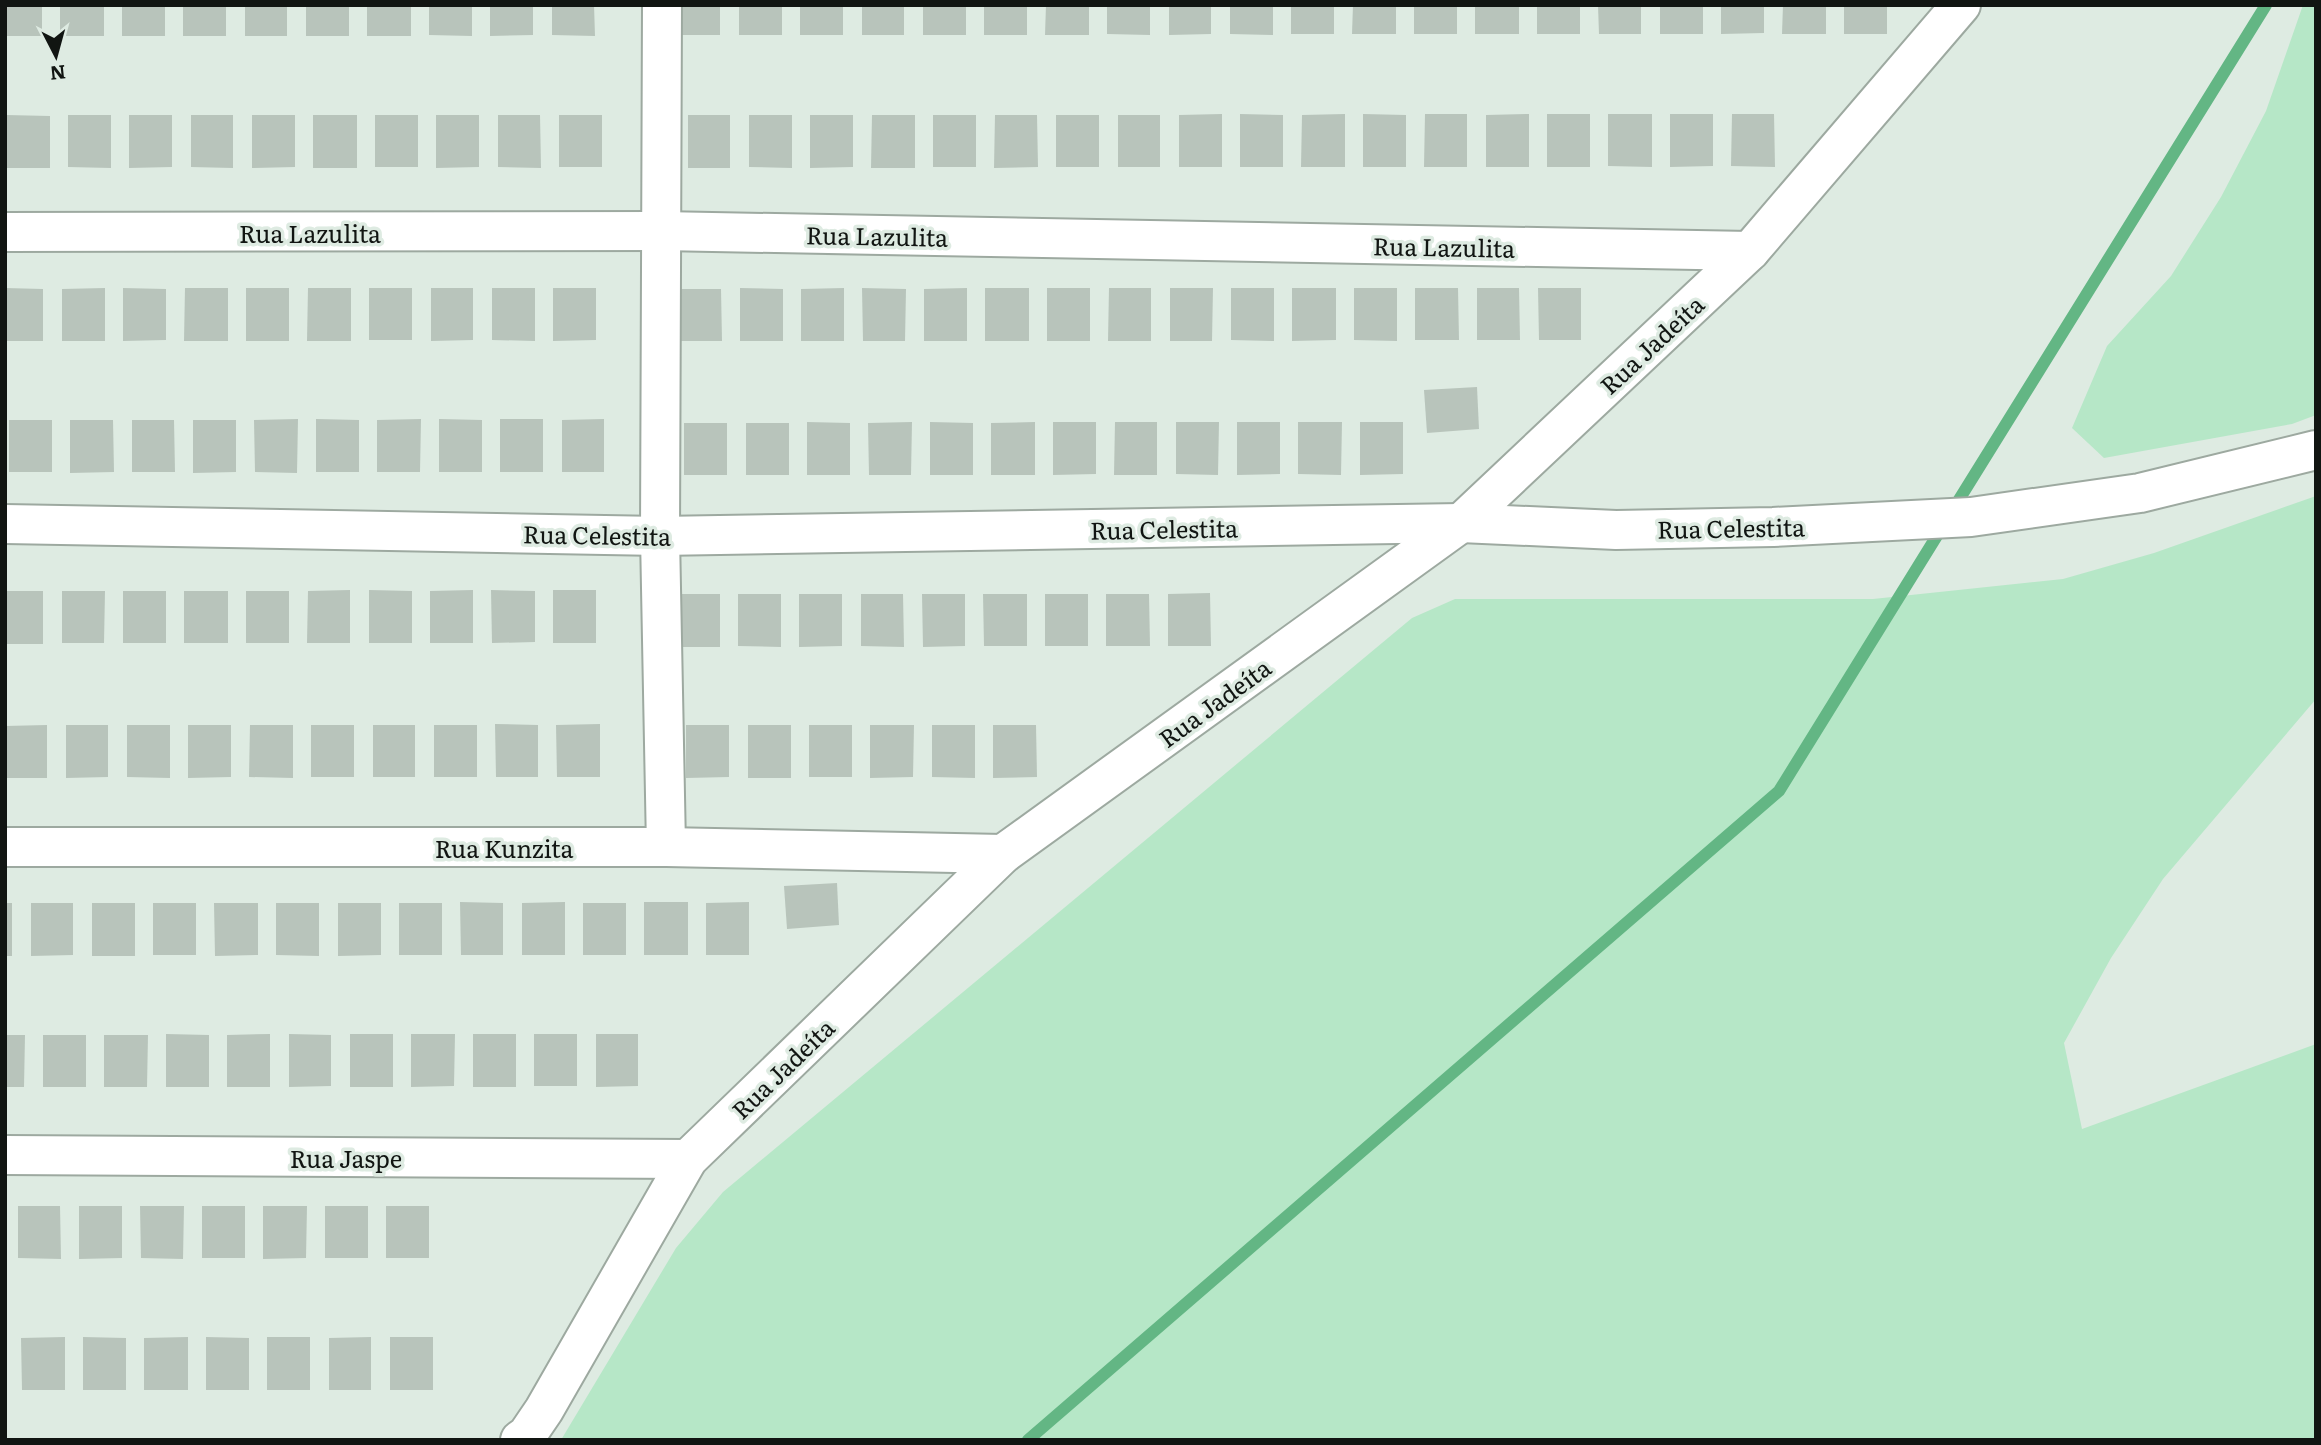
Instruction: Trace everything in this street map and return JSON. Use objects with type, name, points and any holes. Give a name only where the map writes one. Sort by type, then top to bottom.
[{"type":"street","points":[[662,5],[660,536],[666,847]]},
{"type":"street","name":"Rua Jadeíta","points":[[520,1440],[544,1410],[688,1159],[1003,854],[1461,523],[1749,251],[1961,5]]},
{"type":"street","name":"Rua Lazulita","points":[[5,232],[660,231],[1749,251]]},
{"type":"street","name":"Rua Celestita","points":[[5,524],[660,536],[1461,523],[1616,530],[1773,527],[1971,517],[2140,493],[2316,450]]},
{"type":"street","name":"Rua Kunzita","points":[[5,848],[666,847],[1003,854]]},
{"type":"street","name":"Rua Jaspe","points":[[5,1155],[688,1159]]},
{"type":"green space","points":[[2303,5],[2316,5],[2316,415],[2292,424],[2104,458],[2072,428],[2107,346],[2171,276],[2221,197],[2266,111]]},
{"type":"green space","points":[[2316,496],[2316,699],[2163,879],[2111,958],[2064,1043],[2082,1129],[2316,1044],[2316,1440],[561,1440],[676,1248],[723,1192],[1412,618],[1455,599],[1873,599],[2063,579],[2154,553]]},
{"type":"building","points":[[5,5],[42,5],[42,36],[5,36]]},
{"type":"building","points":[[60,5],[104,5],[104,36],[60,36]]},
{"type":"building","points":[[122,5],[165,5],[165,36],[122,36]]},
{"type":"building","points":[[183,5],[226,5],[226,36],[183,36]]},
{"type":"building","points":[[245,5],[287,5],[287,36],[245,36]]},
{"type":"building","points":[[306,5],[349,5],[349,36],[306,36]]},
{"type":"building","points":[[367,5],[411,5],[411,36],[367,36]]},
{"type":"building","points":[[429,5],[472,5],[472,36],[429,35]]},
{"type":"building","points":[[490,5],[533,5],[533,35],[490,36]]},
{"type":"building","points":[[552,5],[594,5],[595,36],[552,35]]},
{"type":"building","points":[[677,5],[720,5],[720,35],[677,35]]},
{"type":"building","points":[[739,5],[782,5],[782,35],[739,35]]},
{"type":"building","points":[[800,5],[843,5],[843,35],[800,35]]},
{"type":"building","points":[[862,5],[904,5],[904,35],[862,35]]},
{"type":"building","points":[[923,5],[966,5],[966,35],[923,35]]},
{"type":"building","points":[[984,5],[1027,5],[1027,35],[984,35]]},
{"type":"building","points":[[1046,5],[1089,5],[1089,35],[1045,35]]},
{"type":"building","points":[[1107,5],[1150,5],[1150,35],[1107,34]]},
{"type":"building","points":[[1169,5],[1211,5],[1211,34],[1169,35]]},
{"type":"building","points":[[1230,5],[1273,5],[1273,35],[1230,34]]},
{"type":"building","points":[[1291,5],[1334,5],[1334,34],[1291,34]]},
{"type":"building","points":[[1353,5],[1396,5],[1396,34],[1352,34]]},
{"type":"building","points":[[1414,5],[1457,5],[1457,34],[1414,34]]},
{"type":"building","points":[[1475,5],[1519,5],[1519,34],[1475,34]]},
{"type":"building","points":[[1537,5],[1580,5],[1580,34],[1537,34]]},
{"type":"building","points":[[1598,5],[1641,5],[1641,34],[1599,34]]},
{"type":"building","points":[[1660,5],[1703,5],[1703,34],[1660,34]]},
{"type":"building","points":[[1721,5],[1764,5],[1764,33],[1721,34]]},
{"type":"building","points":[[1783,5],[1826,5],[1826,34],[1782,34]]},
{"type":"building","points":[[1844,5],[1887,5],[1887,34],[1844,34]]},
{"type":"building","points":[[1222,114],[1222,167],[1179,167],[1179,115]]},
{"type":"building","points":[[1240,114],[1283,115],[1283,167],[1240,167]]},
{"type":"building","points":[[1345,114],[1345,167],[1301,167],[1302,115]]},
{"type":"building","points":[[1363,114],[1406,115],[1406,167],[1363,167]]},
{"type":"building","points":[[1425,114],[1467,114],[1467,167],[1424,167]]},
{"type":"building","points":[[1529,114],[1529,167],[1486,167],[1486,115]]},
{"type":"building","points":[[1547,114],[1590,114],[1590,167],[1547,167]]},
{"type":"building","points":[[1608,114],[1652,114],[1652,167],[1608,166]]},
{"type":"building","points":[[1670,114],[1713,114],[1713,166],[1670,167]]},
{"type":"building","points":[[1732,114],[1774,114],[1775,167],[1731,166]]},
{"type":"building","points":[[6,115],[50,116],[50,168],[6,168]]},
{"type":"building","points":[[68,115],[111,115],[111,168],[68,167]]},
{"type":"building","points":[[129,115],[172,115],[172,167],[129,168]]},
{"type":"building","points":[[191,115],[233,115],[233,168],[191,167]]},
{"type":"building","points":[[252,115],[295,115],[295,167],[252,168]]},
{"type":"building","points":[[313,115],[357,115],[357,168],[313,168]]},
{"type":"building","points":[[375,115],[418,115],[418,167],[375,167]]},
{"type":"building","points":[[436,115],[479,115],[479,167],[436,168]]},
{"type":"building","points":[[498,115],[540,115],[541,168],[498,167]]},
{"type":"building","points":[[559,115],[602,115],[602,167],[559,167]]},
{"type":"building","points":[[688,115],[730,115],[730,168],[688,168]]},
{"type":"building","points":[[749,115],[792,115],[792,168],[749,167]]},
{"type":"building","points":[[810,115],[853,115],[853,167],[810,168]]},
{"type":"building","points":[[872,115],[915,115],[915,168],[871,168]]},
{"type":"building","points":[[933,115],[976,115],[976,167],[933,167]]},
{"type":"building","points":[[995,115],[1037,115],[1038,167],[994,168]]},
{"type":"building","points":[[1056,115],[1099,115],[1099,167],[1056,167]]},
{"type":"building","points":[[1118,115],[1160,115],[1160,167],[1118,167]]},
{"type":"building","points":[[5,288],[43,289],[43,341],[5,341]]},
{"type":"building","points":[[105,288],[105,341],[62,341],[62,289]]},
{"type":"building","points":[[123,288],[166,289],[166,340],[123,341]]},
{"type":"building","points":[[185,288],[228,288],[228,341],[184,341]]},
{"type":"building","points":[[246,288],[289,288],[289,341],[246,341]]},
{"type":"building","points":[[308,288],[351,288],[351,341],[307,341]]},
{"type":"building","points":[[369,288],[412,288],[412,340],[369,340]]},
{"type":"building","points":[[431,288],[473,288],[473,340],[431,341]]},
{"type":"building","points":[[492,288],[535,288],[535,341],[492,340]]},
{"type":"building","points":[[553,288],[596,288],[596,340],[553,341]]},
{"type":"building","points":[[740,288],[783,289],[783,341],[740,341]]},
{"type":"building","points":[[844,288],[844,341],[801,341],[801,289]]},
{"type":"building","points":[[862,288],[906,289],[905,341],[863,341]]},
{"type":"building","points":[[967,288],[967,341],[924,341],[924,289]]},
{"type":"building","points":[[985,288],[1029,288],[1029,341],[985,341]]},
{"type":"building","points":[[1047,288],[1090,288],[1090,341],[1047,341]]},
{"type":"building","points":[[1109,288],[1151,288],[1151,341],[1108,341]]},
{"type":"building","points":[[1170,288],[1213,288],[1212,341],[1170,341]]},
{"type":"building","points":[[1231,288],[1274,288],[1274,341],[1231,340]]},
{"type":"building","points":[[1292,288],[1336,288],[1336,340],[1292,341]]},
{"type":"building","points":[[1354,288],[1397,288],[1397,341],[1354,340]]},
{"type":"building","points":[[1415,288],[1458,288],[1459,340],[1415,340]]},
{"type":"building","points":[[1477,288],[1519,288],[1520,340],[1477,340]]},
{"type":"building","points":[[1538,288],[1581,288],[1581,340],[1539,340]]},
{"type":"building","points":[[679,289],[721,289],[722,341],[678,341]]},
{"type":"building","points":[[1477,387],[1479,429],[1427,433],[1424,390]]},
{"type":"building","points":[[298,419],[297,473],[255,472],[254,420]]},
{"type":"building","points":[[316,419],[359,420],[359,472],[316,472]]},
{"type":"building","points":[[421,419],[420,472],[377,472],[377,420]]},
{"type":"building","points":[[439,419],[482,420],[482,472],[439,472]]},
{"type":"building","points":[[500,419],[543,419],[543,472],[500,472]]},
{"type":"building","points":[[604,419],[604,472],[562,472],[562,420]]},
{"type":"building","points":[[9,420],[52,420],[52,472],[9,472]]},
{"type":"building","points":[[70,420],[113,420],[114,472],[70,473]]},
{"type":"building","points":[[132,420],[174,420],[175,472],[132,472]]},
{"type":"building","points":[[193,420],[236,420],[236,472],[193,473]]},
{"type":"building","points":[[807,422],[850,423],[850,475],[807,475]]},
{"type":"building","points":[[912,422],[911,475],[869,475],[868,423]]},
{"type":"building","points":[[930,422],[973,423],[973,475],[930,475]]},
{"type":"building","points":[[1035,422],[1035,475],[991,475],[991,423]]},
{"type":"building","points":[[1053,422],[1096,422],[1096,474],[1053,475]]},
{"type":"building","points":[[1115,422],[1157,422],[1157,475],[1114,475]]},
{"type":"building","points":[[1176,422],[1219,422],[1218,475],[1176,474]]},
{"type":"building","points":[[1237,422],[1280,422],[1280,474],[1237,475]]},
{"type":"building","points":[[1298,422],[1342,422],[1341,475],[1298,474]]},
{"type":"building","points":[[1360,422],[1403,422],[1403,474],[1360,475]]},
{"type":"building","points":[[684,423],[727,423],[727,475],[684,475]]},
{"type":"building","points":[[746,423],[789,423],[789,475],[746,475]]},
{"type":"building","points":[[350,590],[350,643],[307,643],[308,591]]},
{"type":"building","points":[[369,590],[412,591],[412,643],[369,643]]},
{"type":"building","points":[[473,590],[473,643],[430,643],[430,591]]},
{"type":"building","points":[[491,590],[535,591],[535,642],[492,643]]},
{"type":"building","points":[[553,590],[596,590],[596,643],[553,643]]},
{"type":"building","points":[[5,591],[43,591],[43,644],[5,644]]},
{"type":"building","points":[[62,591],[105,591],[104,643],[62,643]]},
{"type":"building","points":[[123,591],[166,591],[166,643],[123,643]]},
{"type":"building","points":[[184,591],[228,591],[228,643],[184,643]]},
{"type":"building","points":[[246,591],[289,591],[289,643],[246,643]]},
{"type":"building","points":[[1210,593],[1211,646],[1168,646],[1168,594]]},
{"type":"building","points":[[676,594],[720,594],[720,647],[676,647]]},
{"type":"building","points":[[738,594],[781,594],[781,647],[738,646]]},
{"type":"building","points":[[799,594],[842,594],[842,646],[799,647]]},
{"type":"building","points":[[861,594],[903,594],[904,647],[861,646]]},
{"type":"building","points":[[922,594],[965,594],[965,646],[923,647]]},
{"type":"building","points":[[983,594],[1027,594],[1027,646],[984,646]]},
{"type":"building","points":[[1045,594],[1088,594],[1088,646],[1045,646]]},
{"type":"building","points":[[1106,594],[1149,594],[1150,646],[1106,646]]},
{"type":"building","points":[[495,724],[538,725],[538,777],[496,777]]},
{"type":"building","points":[[600,724],[600,777],[557,777],[556,725]]},
{"type":"building","points":[[47,725],[47,778],[5,778],[5,726]]},
{"type":"building","points":[[66,725],[108,725],[108,777],[66,778]]},
{"type":"building","points":[[127,725],[170,725],[170,778],[127,777]]},
{"type":"building","points":[[188,725],[231,725],[231,777],[188,778]]},
{"type":"building","points":[[250,725],[293,725],[293,778],[249,777]]},
{"type":"building","points":[[311,725],[354,725],[354,777],[311,777]]},
{"type":"building","points":[[373,725],[415,725],[415,777],[373,777]]},
{"type":"building","points":[[434,725],[477,725],[477,777],[434,777]]},
{"type":"building","points":[[686,725],[729,725],[729,777],[686,778]]},
{"type":"building","points":[[748,725],[791,725],[791,778],[748,778]]},
{"type":"building","points":[[809,725],[852,725],[852,777],[809,777]]},
{"type":"building","points":[[870,725],[914,725],[913,777],[870,778]]},
{"type":"building","points":[[932,725],[975,725],[975,778],[932,777]]},
{"type":"building","points":[[993,725],[1036,725],[1037,777],[993,778]]},
{"type":"building","points":[[837,883],[839,925],[787,929],[784,886]]},
{"type":"building","points":[[460,902],[503,903],[503,955],[461,955]]},
{"type":"building","points":[[565,902],[565,955],[522,955],[522,903]]},
{"type":"building","points":[[644,902],[688,902],[688,955],[644,955]]},
{"type":"building","points":[[749,902],[749,955],[706,955],[706,903]]},
{"type":"building","points":[[5,903],[12,903],[12,956],[5,956]]},
{"type":"building","points":[[31,903],[73,903],[73,955],[31,956]]},
{"type":"building","points":[[92,903],[135,903],[135,956],[92,956]]},
{"type":"building","points":[[153,903],[196,903],[196,955],[153,955]]},
{"type":"building","points":[[214,903],[258,903],[258,955],[215,956]]},
{"type":"building","points":[[276,903],[319,903],[319,956],[276,955]]},
{"type":"building","points":[[338,903],[381,903],[381,955],[338,956]]},
{"type":"building","points":[[399,903],[442,903],[442,955],[399,955]]},
{"type":"building","points":[[583,903],[626,903],[626,955],[583,955]]},
{"type":"building","points":[[166,1034],[209,1035],[209,1087],[166,1087]]},
{"type":"building","points":[[270,1034],[270,1087],[227,1087],[227,1035]]},
{"type":"building","points":[[289,1034],[331,1035],[331,1086],[289,1087]]},
{"type":"building","points":[[350,1034],[393,1034],[393,1087],[350,1087]]},
{"type":"building","points":[[411,1034],[455,1034],[454,1086],[411,1087]]},
{"type":"building","points":[[473,1034],[516,1034],[516,1087],[473,1087]]},
{"type":"building","points":[[534,1034],[577,1034],[577,1086],[534,1086]]},
{"type":"building","points":[[596,1034],[638,1034],[638,1086],[596,1087]]},
{"type":"building","points":[[5,1035],[25,1035],[24,1087],[5,1087]]},
{"type":"building","points":[[43,1035],[86,1035],[86,1087],[43,1087]]},
{"type":"building","points":[[104,1035],[148,1035],[147,1087],[104,1087]]},
{"type":"building","points":[[18,1206],[60,1206],[61,1259],[18,1258]]},
{"type":"building","points":[[79,1206],[122,1206],[122,1258],[79,1259]]},
{"type":"building","points":[[140,1206],[184,1206],[183,1259],[141,1258]]},
{"type":"building","points":[[202,1206],[245,1206],[245,1258],[202,1258]]},
{"type":"building","points":[[263,1206],[307,1206],[306,1258],[263,1259]]},
{"type":"building","points":[[325,1206],[368,1206],[368,1258],[325,1258]]},
{"type":"building","points":[[386,1206],[429,1206],[429,1258],[386,1258]]},
{"type":"building","points":[[65,1337],[65,1390],[22,1390],[21,1338]]},
{"type":"building","points":[[83,1337],[126,1338],[126,1390],[83,1390]]},
{"type":"building","points":[[188,1337],[188,1390],[144,1390],[144,1338]]},
{"type":"building","points":[[206,1337],[249,1338],[249,1390],[206,1390]]},
{"type":"building","points":[[267,1337],[310,1337],[310,1390],[267,1390]]},
{"type":"building","points":[[371,1337],[371,1390],[329,1390],[329,1338]]},
{"type":"building","points":[[390,1337],[433,1337],[433,1390],[390,1390]]},
{"type":"waterway","points":[[1952,511],[2266,5]]},
{"type":"waterway","points":[[1028,1440],[1779,791],[1943,526]]}]
